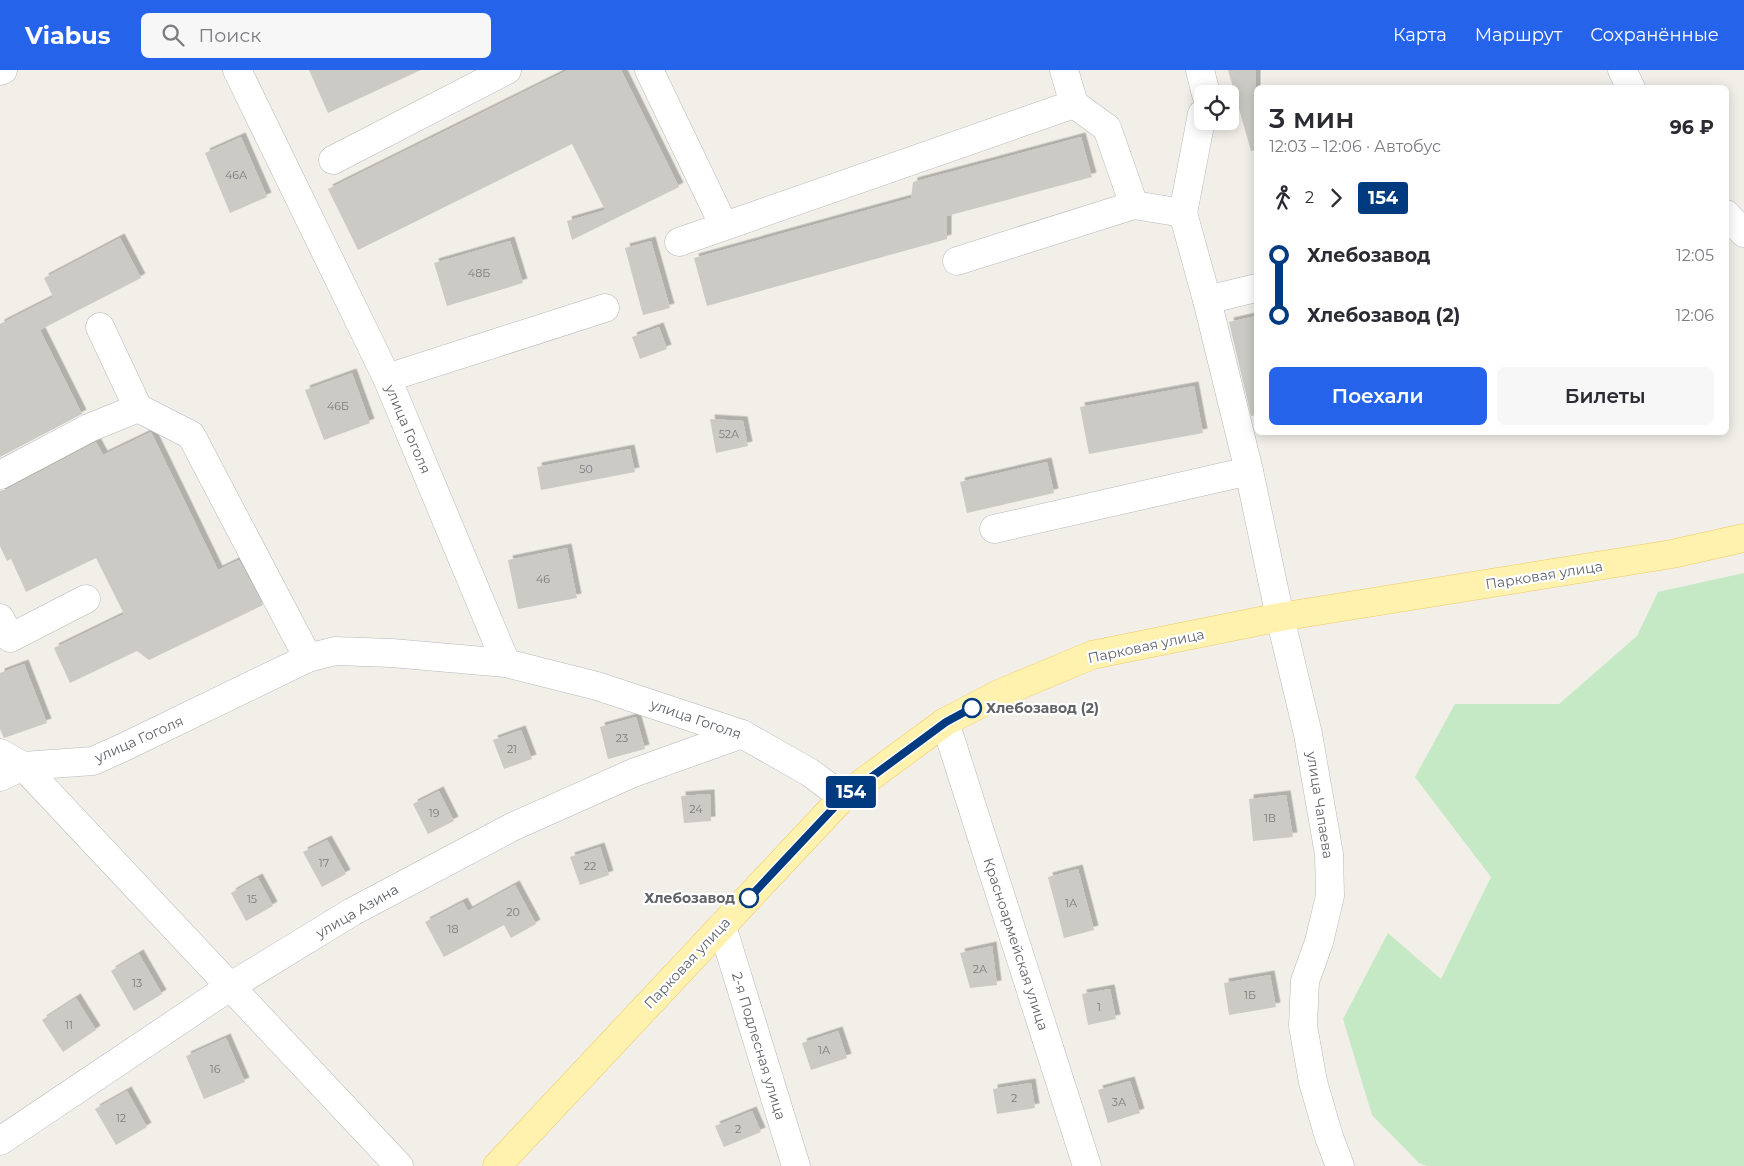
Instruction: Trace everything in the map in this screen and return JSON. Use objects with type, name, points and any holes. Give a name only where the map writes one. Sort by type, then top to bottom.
[{"type":"main road","name":"Парковая улица","points":[[500,1165],[843,798],[946,722],[999,694],[1092,655],[1280,618],[1672,554],[1744,538]]},
{"type":"street","points":[[237,70],[387,378]]},
{"type":"street","points":[[333,160],[507,70]]},
{"type":"street","points":[[649,70],[724,226]]},
{"type":"street","points":[[1064,70],[1074,104],[1108,128],[1134,205]]},
{"type":"street","points":[[1200,70],[1204,85]]},
{"type":"street","points":[[1622,70],[1630,85]]},
{"type":"street","points":[[679,242],[1074,104]]},
{"type":"street","points":[[957,261],[1134,205],[1183,213],[1199,130]]},
{"type":"street","name":"улица Чапаева","points":[[1183,213],[1207,300],[1249,471],[1280,618],[1308,734],[1329,854],[1330,896],[1319,942],[1305,981],[1303,1026],[1313,1082],[1329,1137],[1340,1166]]},
{"type":"street","points":[[1729,217],[1744,233]]},
{"type":"street","points":[[1207,300],[1254,288]]},
{"type":"street","name":"улица Гоголя","points":[[506,663],[387,378],[605,308]]},
{"type":"street","points":[[100,327],[138,408],[192,435],[308,658]]},
{"type":"street","points":[[0,475],[89,428],[138,408]]},
{"type":"street","points":[[994,529],[1249,471]]},
{"type":"street","points":[[0,618],[10,638],[86,600]]},
{"type":"street","name":"улица Гоголя","points":[[8,765],[93,761],[308,658],[334,651],[392,653],[506,663],[597,686],[742,734],[809,772],[843,798]]},
{"type":"street","name":"Красноармейская улица","points":[[946,722],[1087,1166]]},
{"type":"street","name":"улица Азина","points":[[0,1141],[231,986],[352,912],[512,827],[633,773],[742,734]]},
{"type":"street","points":[[8,765],[231,986],[399,1166]]},
{"type":"street","name":"2-я Подлесная улица","points":[[722,926],[796,1166]]},
{"type":"green space","points":[[1744,573],[1744,1166],[1427,1166],[1419,1163],[1372,1115],[1343,1019],[1388,933],[1441,979],[1491,877],[1415,777],[1455,704],[1559,704],[1637,636],[1658,592]]},
{"type":"building","points":[[309,70],[421,70],[328,113]]},
{"type":"building","points":[[568,70],[621,70],[679,187],[572,240],[567,221],[605,210],[572,144],[358,250],[328,189]]},
{"type":"building","points":[[1228,70],[1256,70],[1256,85],[1254,85],[1254,150],[1251,151],[1239,109],[1239,85],[1232,85]]},
{"type":"building","points":[[241,137],[267,197],[230,213],[205,153]]},
{"type":"building","points":[[1081,137],[1092,177],[947,216],[947,239],[707,306],[694,258],[911,198],[913,182]]},
{"type":"building","points":[[120,238],[141,278],[40,330],[82,414],[0,457],[0,324],[53,297],[44,278]]},
{"type":"building","points":[[510,241],[523,283],[447,306],[434,263]]},
{"type":"building","points":[[651,241],[670,308],[643,315],[625,248]]},
{"type":"building","points":[[1254,316],[1254,415],[1251,416],[1229,322]]},
{"type":"building","points":[[659,327],[667,349],[640,359],[632,337]]},
{"type":"building","points":[[352,373],[370,423],[324,440],[305,390]]},
{"type":"building","points":[[1194,386],[1203,433],[1089,454],[1080,407]]},
{"type":"building","points":[[710,419],[743,421],[748,446],[716,453]]},
{"type":"building","points":[[151,432],[218,570],[239,560],[263,605],[149,660],[137,651],[70,683],[54,648],[124,614],[96,558],[26,592],[11,559],[7,561],[0,546],[0,491],[96,442],[103,455]]},
{"type":"building","points":[[630,449],[635,472],[541,490],[537,467]]},
{"type":"building","points":[[1047,462],[1054,493],[967,513],[960,482]]},
{"type":"building","points":[[567,548],[577,598],[518,609],[508,560]]},
{"type":"building","points":[[24,664],[47,723],[4,738],[0,729],[0,673]]},
{"type":"building","points":[[636,717],[645,749],[608,759],[600,727]]},
{"type":"building","points":[[521,730],[532,759],[504,769],[493,740]]},
{"type":"building","points":[[439,791],[454,821],[428,834],[413,804]]},
{"type":"building","points":[[710,794],[711,821],[684,823],[681,796]]},
{"type":"building","points":[[1286,795],[1293,837],[1253,841],[1249,799]]},
{"type":"building","points":[[327,840],[346,874],[322,887],[303,852]]},
{"type":"building","points":[[600,847],[609,875],[580,885],[570,857]]},
{"type":"building","points":[[1078,869],[1094,930],[1064,938],[1048,877]]},
{"type":"building","points":[[258,878],[273,906],[246,921],[231,893]]},
{"type":"building","points":[[515,885],[536,924],[511,938],[504,925],[444,957],[425,922],[463,902],[468,911]]},
{"type":"building","points":[[992,946],[997,985],[970,988],[960,953]]},
{"type":"building","points":[[139,954],[162,994],[134,1011],[111,971]]},
{"type":"building","points":[[1270,975],[1276,1007],[1229,1015],[1224,983]]},
{"type":"building","points":[[1110,989],[1116,1019],[1088,1025],[1082,994]]},
{"type":"building","points":[[76,998],[96,1030],[63,1052],[42,1020]]},
{"type":"building","points":[[838,1031],[847,1058],[811,1070],[802,1043]]},
{"type":"building","points":[[226,1038],[245,1082],[204,1099],[186,1056]]},
{"type":"building","points":[[1130,1081],[1140,1113],[1108,1123],[1098,1090]]},
{"type":"building","points":[[1031,1083],[1035,1108],[997,1114],[993,1089]]},
{"type":"building","points":[[127,1091],[147,1127],[116,1145],[95,1109]]},
{"type":"building","points":[[752,1111],[761,1132],[724,1147],[715,1126]]},
{"type":"bus line","name":"154","points":[[749,898],[843,798],[946,722],[972,708]]},
{"type":"place","name":"Хлебозавод (2)","points":[[972,708]]},
{"type":"place","name":"Хлебозавод","points":[[749,898]]}]
